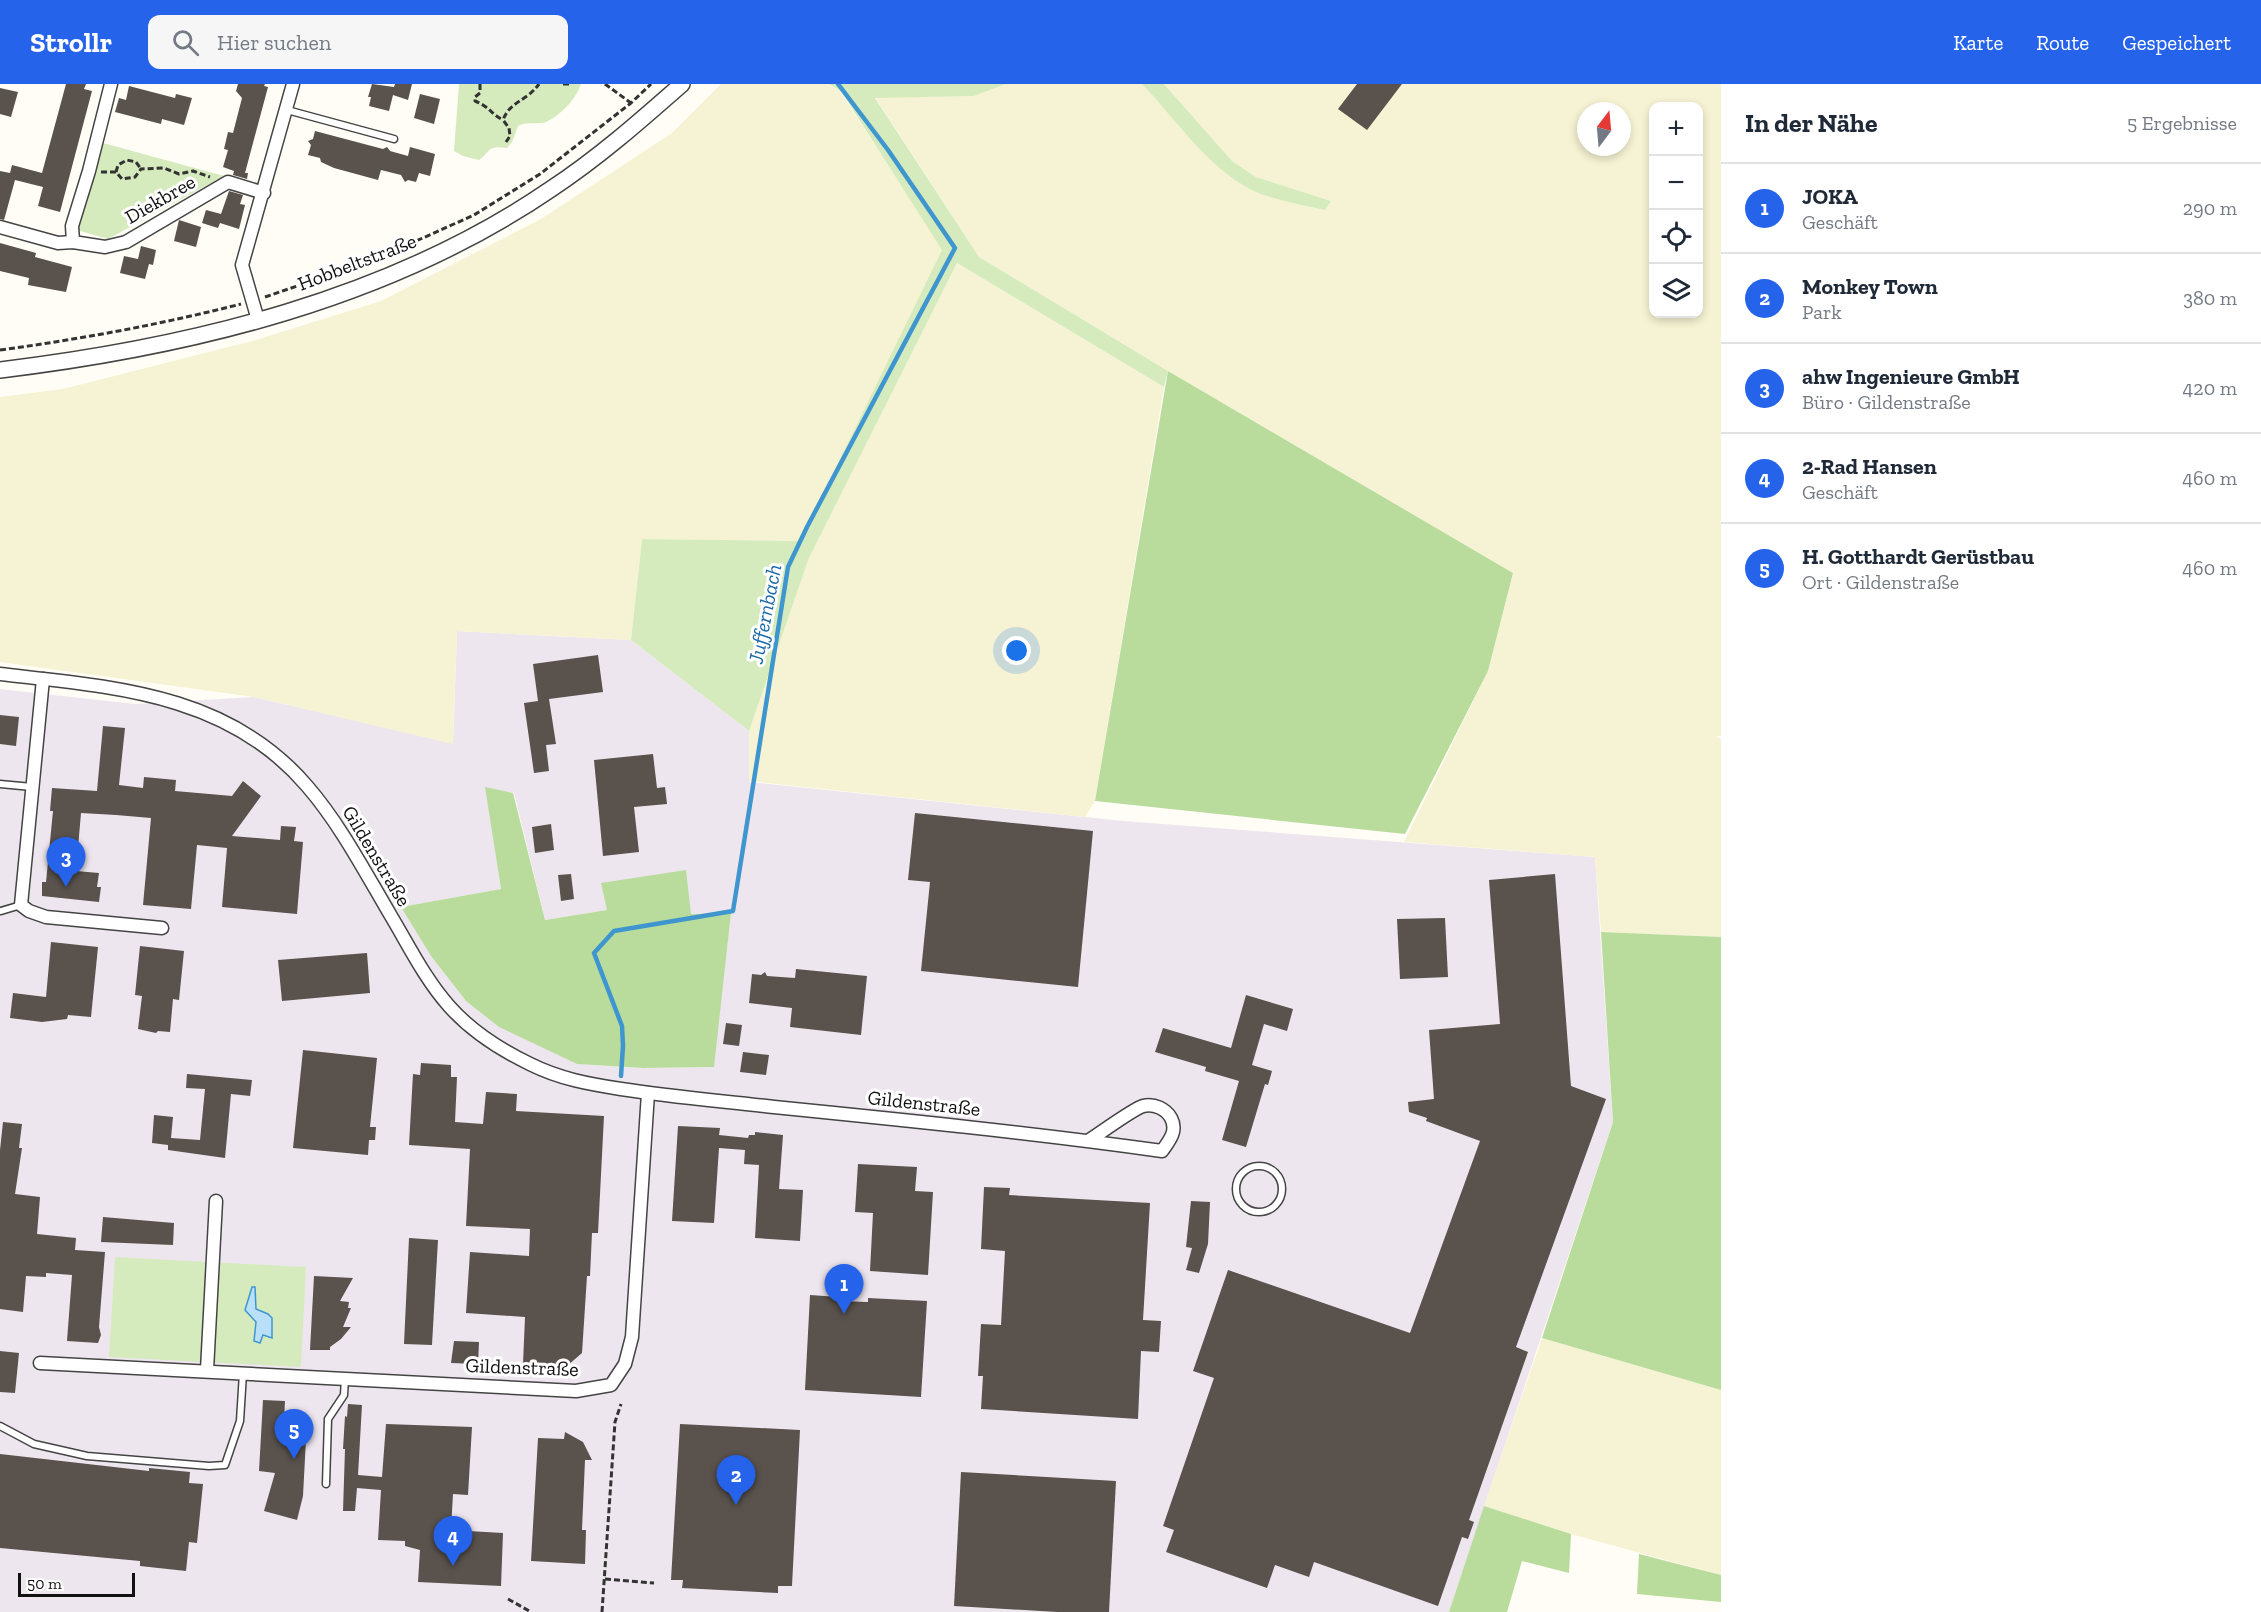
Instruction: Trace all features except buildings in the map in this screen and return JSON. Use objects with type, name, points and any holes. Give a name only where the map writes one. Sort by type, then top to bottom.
[{"type":"street","points":[[73,242],[72,226],[89,171],[111,84]]},
{"type":"street","points":[[258,320],[242,265],[293,84]]},
{"type":"street","name":"Hobbeltstraße","points":[[0,370],[87,358],[174,342],[258,320],[379,279],[426,260],[484,230],[560,183],[624,135],[682,84]]},
{"type":"street","name":"Diekbree","points":[[0,227],[58,243],[73,242],[105,247],[126,242],[228,182],[264,193]]},
{"type":"street","name":"Gildenstraße","points":[[0,674],[113,688],[173,702],[206,712],[245,732],[287,765],[306,784],[328,812],[419,965],[450,1007],[485,1039],[531,1065],[569,1080],[648,1093],[1162,1151],[1172,1137],[1174,1124],[1168,1113],[1158,1107],[1143,1106],[1088,1141]]},
{"type":"street","points":[[43,679],[21,905],[28,911],[46,917],[162,928]]},
{"type":"street","name":"Gildenstraße","points":[[40,1362],[576,1391],[611,1385],[625,1364],[632,1337],[648,1093]]},
{"type":"street","points":[[207,1370],[216,1202]]},
{"type":"lane","points":[[287,110],[394,139]]},
{"type":"lane","points":[[0,784],[33,787]]},
{"type":"lane","points":[[1,911],[21,905]]},
{"type":"lane","points":[[1264,1167],[1279,1178],[1281,1195],[1276,1205],[1268,1210],[1254,1212],[1245,1208],[1238,1198],[1236,1184],[1239,1177],[1249,1168],[1264,1167]]},
{"type":"lane","points":[[0,1425],[34,1444],[87,1456],[209,1466],[225,1465],[240,1420],[243,1372]]},
{"type":"lane","points":[[326,1484],[328,1419],[344,1395],[345,1378]]},
{"type":"path","points":[[480,84],[480,93],[475,97],[475,101],[488,106],[494,115],[503,120],[509,128],[510,136],[506,142]]},
{"type":"path","points":[[503,120],[507,108],[532,94],[539,84]]},
{"type":"path","points":[[605,84],[631,103]]},
{"type":"path","points":[[0,350],[158,325],[252,301],[376,260],[474,215],[540,174],[631,103],[651,84]]},
{"type":"path","points":[[116,172],[118,165],[127,160],[136,162],[141,169]]},
{"type":"path","points":[[141,169],[164,168],[179,174],[193,171],[212,178],[216,189]]},
{"type":"path","points":[[89,171],[116,172],[122,179],[135,177],[141,169]]},
{"type":"path","points":[[602,1612],[615,1422],[621,1404]]},
{"type":"path","points":[[605,1579],[654,1583]]},
{"type":"path","points":[[508,1599],[531,1612]]},
{"type":"shaded area","points":[[721,84],[829,84],[840,91],[943,250],[800,541],[642,539],[631,640],[457,631],[453,744],[254,697],[0,662],[0,397],[63,389],[256,340],[381,301],[541,219],[672,133]]},
{"type":"shaded area","points":[[1006,84],[1142,84],[1225,172],[1325,210],[1331,201],[1256,177],[1232,161],[1164,84],[1721,84],[1721,736],[1716,736],[1721,739],[1721,937],[1601,932],[1595,857],[1404,842],[1488,671],[1513,573],[1168,371],[979,257],[875,97],[974,96]]},
{"type":"shaded area","points":[[957,263],[1164,387],[1095,801],[1085,817],[749,781],[749,731],[809,558]]},
{"type":"shaded area","points":[[457,631],[631,640],[749,731],[749,782],[1123,821],[1595,857],[1613,1122],[1449,1612],[0,1612],[0,689],[135,704],[254,697],[453,743]],"holes":[[[486,788],[514,793],[545,920],[608,910],[601,883],[691,914],[731,913],[713,1067],[643,1068],[577,1064],[466,1001],[431,956],[402,907],[501,889]]]},
{"type":"shaded area","points":[[1542,1338],[1721,1390],[1721,1575],[1571,1534],[1484,1506]]},
{"type":"green space","points":[[459,84],[581,84],[572,101],[557,115],[546,122],[518,126],[507,148],[490,149],[479,160],[454,151]]},
{"type":"green space","points":[[829,84],[1006,84],[974,96],[875,98],[979,257],[1168,371],[1164,387],[957,263],[809,558],[749,731],[631,640],[642,539],[800,541],[942,250],[841,91]]},
{"type":"green space","points":[[1142,84],[1164,84],[1232,161],[1256,177],[1331,201],[1325,210],[1270,197],[1237,181],[1207,157]]},
{"type":"green space","points":[[103,143],[224,176],[108,239],[77,230]]},
{"type":"green space","points":[[1168,371],[1513,573],[1488,671],[1405,834],[1095,801]]},
{"type":"green space","points":[[485,787],[513,793],[545,920],[607,910],[601,883],[686,870],[691,914],[731,913],[714,1067],[643,1068],[577,1064],[499,1027],[466,1001],[431,956],[401,907],[501,889]]},
{"type":"green space","points":[[1601,932],[1721,937],[1721,1390],[1542,1338],[1613,1122]]},
{"type":"green space","points":[[115,1257],[306,1267],[301,1367],[109,1357]]},
{"type":"green space","points":[[1484,1506],[1571,1534],[1569,1573],[1522,1561],[1507,1612],[1449,1612]]},
{"type":"green space","points":[[1639,1554],[1721,1575],[1721,1602],[1637,1594]]},
{"type":"water","points":[[252,1287],[255,1287],[256,1309],[272,1318],[272,1338],[263,1335],[260,1343],[254,1341],[256,1322],[245,1310]]},
{"type":"waterway","name":"Juffernbach","points":[[621,1076],[622,1026],[594,953],[614,931],[733,911],[788,567],[955,248],[888,150],[838,84]]},
{"type":"place","name":"ahw Ingenieure GmbH","points":[[66,887]]},
{"type":"place","name":"JOKA","points":[[844,1314]]},
{"type":"place","name":"H. Gotthardt Gerüstbau","points":[[294,1459]]},
{"type":"place","name":"Monkey Town","points":[[736,1505]]},
{"type":"place","name":"2-Rad Hansen","points":[[453,1566]]}]
